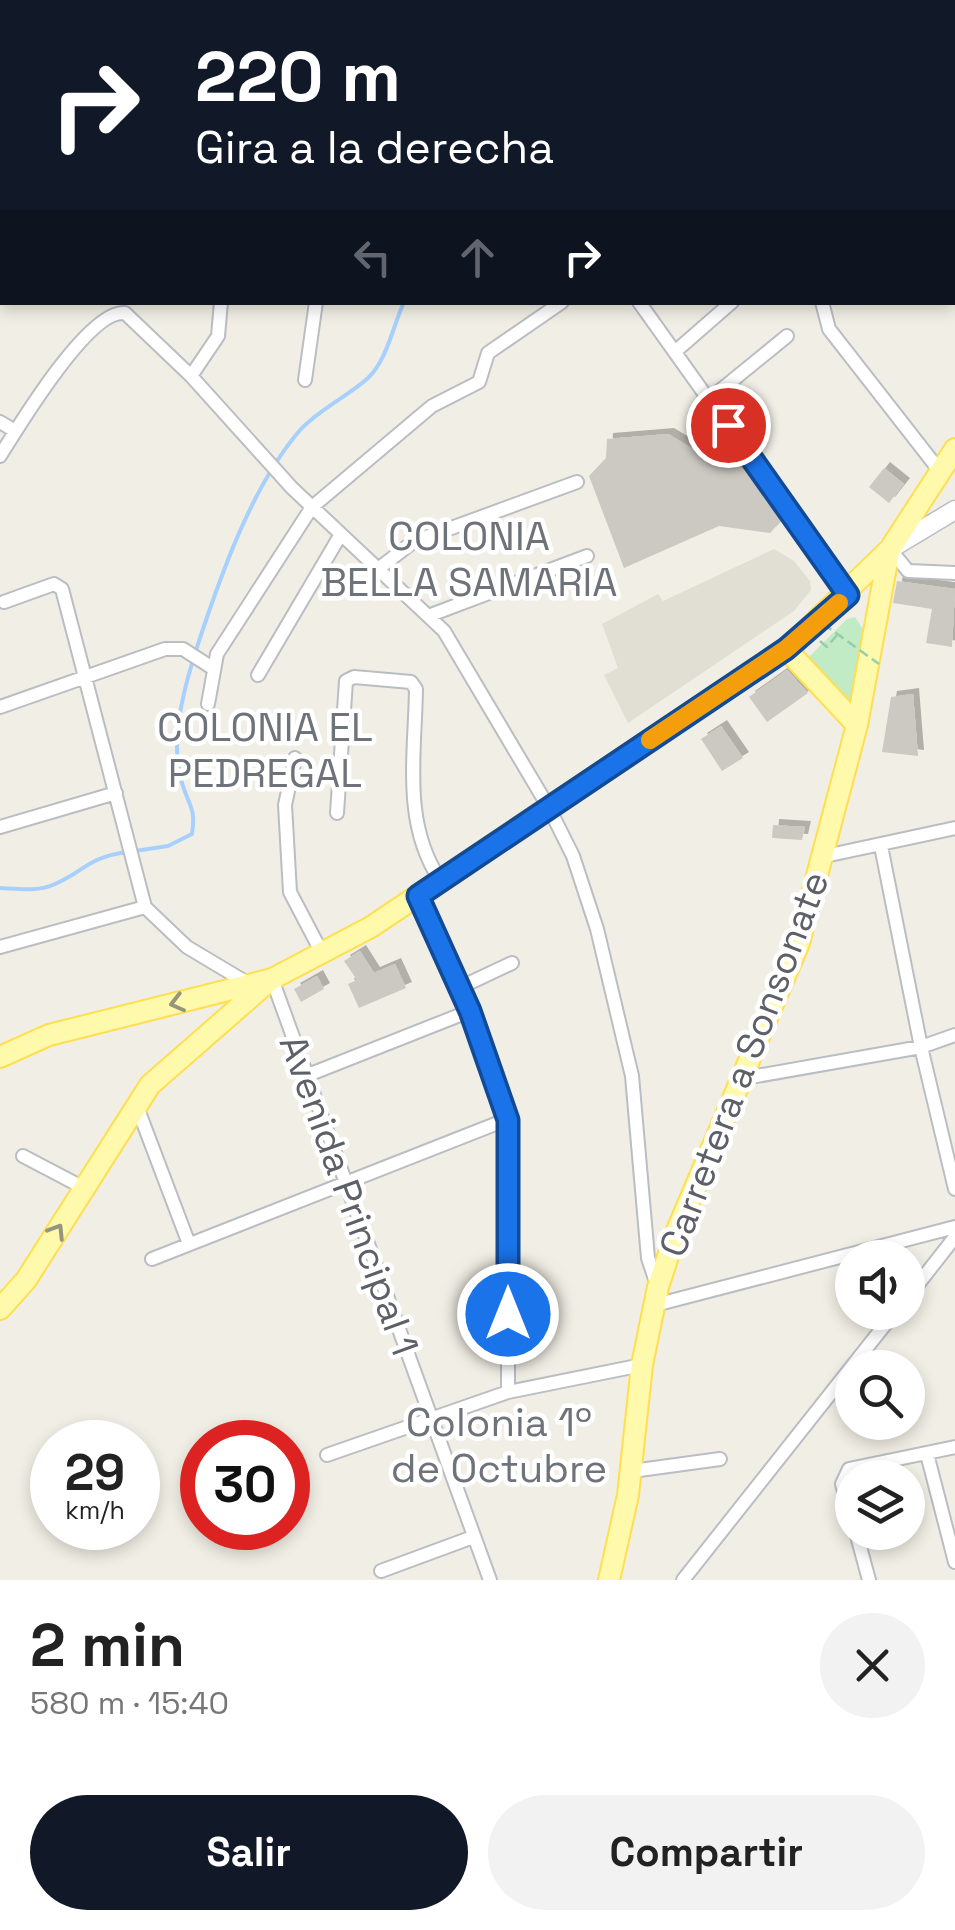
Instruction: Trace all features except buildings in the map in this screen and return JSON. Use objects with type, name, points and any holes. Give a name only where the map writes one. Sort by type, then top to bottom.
[{"type":"main road","points":[[0,1057],[49,1035],[272,978],[323,955],[418,896],[786,649],[848,595],[890,549],[955,450]]},
{"type":"main road","name":"Carretera a Sonsonate","points":[[609,1580],[632,1471],[642,1365],[656,1296],[674,1235],[745,1078],[799,943],[857,724],[890,549]]},
{"type":"main road","points":[[786,649],[857,724]]},
{"type":"main road","points":[[0,1309],[26,1280],[150,1085],[272,978]]},
{"type":"street","points":[[104,318],[106,305]]},
{"type":"street","points":[[191,376],[218,336],[221,305]]},
{"type":"street","points":[[305,380],[316,305]]},
{"type":"street","points":[[208,704],[217,654],[312,507],[432,406],[479,382],[488,354],[558,305]]},
{"type":"street","points":[[641,305],[848,595]]},
{"type":"street","points":[[677,350],[729,305]]},
{"type":"street","points":[[823,305],[829,330],[939,470]]},
{"type":"street","points":[[0,456],[38,394],[104,318],[117,312],[134,318],[312,507],[444,631],[549,808],[573,856],[598,930],[632,1076],[648,1258],[656,1296],[955,1227]]},
{"type":"street","points":[[711,398],[787,336]]},
{"type":"street","points":[[0,422],[15,431]]},
{"type":"street","points":[[378,569],[413,542],[577,482]]},
{"type":"street","points":[[955,510],[890,549],[908,572],[955,573]]},
{"type":"street","points":[[258,675],[341,534]]},
{"type":"street","points":[[428,616],[587,556]]},
{"type":"street","points":[[4,602],[54,584],[62,589],[145,906],[187,947],[249,984]]},
{"type":"street","points":[[0,707],[165,649],[183,649],[214,669]]},
{"type":"street","points":[[337,813],[346,681],[354,676],[411,682],[416,690],[413,816],[428,862],[440,880]]},
{"type":"street","points":[[296,758],[285,805],[290,892],[323,955]]},
{"type":"street","points":[[0,827],[116,793]]},
{"type":"street","points":[[825,856],[955,828]]},
{"type":"street","points":[[881,846],[920,1046],[955,1188]]},
{"type":"street","points":[[418,896],[461,987],[508,1120],[508,1392]]},
{"type":"street","points":[[0,946],[145,906]]},
{"type":"street","points":[[461,987],[512,964]]},
{"type":"street","name":"Avenida Principal 1","points":[[272,978],[490,1580]]},
{"type":"street","points":[[308,1074],[470,1011]]},
{"type":"street","points":[[745,1078],[920,1046],[955,1035]]},
{"type":"street","points":[[136,1104],[190,1244]]},
{"type":"street","points":[[152,1259],[508,1120]]},
{"type":"street","points":[[23,1156],[84,1188]]},
{"type":"street","points":[[925,1275],[955,1237]]},
{"type":"street","points":[[683,1580],[881,1330]]},
{"type":"street","points":[[327,1455],[508,1392],[642,1365]]},
{"type":"street","points":[[891,1460],[955,1447]]},
{"type":"street","points":[[926,1454],[955,1562]]},
{"type":"street","points":[[632,1471],[720,1459]]},
{"type":"street","points":[[382,1571],[473,1537]]},
{"type":"street","points":[[861,1550],[869,1580]]},
{"type":"path","points":[[811,615],[879,664]]},
{"type":"path","points":[[827,647],[837,635]]},
{"type":"shaded area","points":[[774,549],[794,561],[810,581],[811,590],[794,611],[628,723],[604,675],[618,668],[602,624],[658,594],[663,601]]},
{"type":"green space","points":[[855,617],[864,631],[851,703],[847,704],[802,664],[847,619]]},
{"type":"waterway","points":[[196,650],[226,564],[267,478],[301,429],[375,371],[403,305]]},
{"type":"waterway","points":[[135,851],[168,846],[192,834],[192,812],[182,783],[177,737],[193,660]]},
{"type":"waterway","points":[[0,888],[48,887],[94,861],[126,852]]},
{"type":"slow traffic","points":[[650,740],[786,649],[839,603]]},
{"type":"district","name":"COLONIA BELLA SAMARIA","points":[[469,559]]},
{"type":"district","name":"COLONIA EL PEDREGAL","points":[[265,750]]},
{"type":"district","name":"Colonia 1º de Octubre","points":[[499,1445]]},
{"type":"route","points":[[508,1314],[508,1120],[461,987],[418,896],[786,649],[848,595],[728,425]]}]
